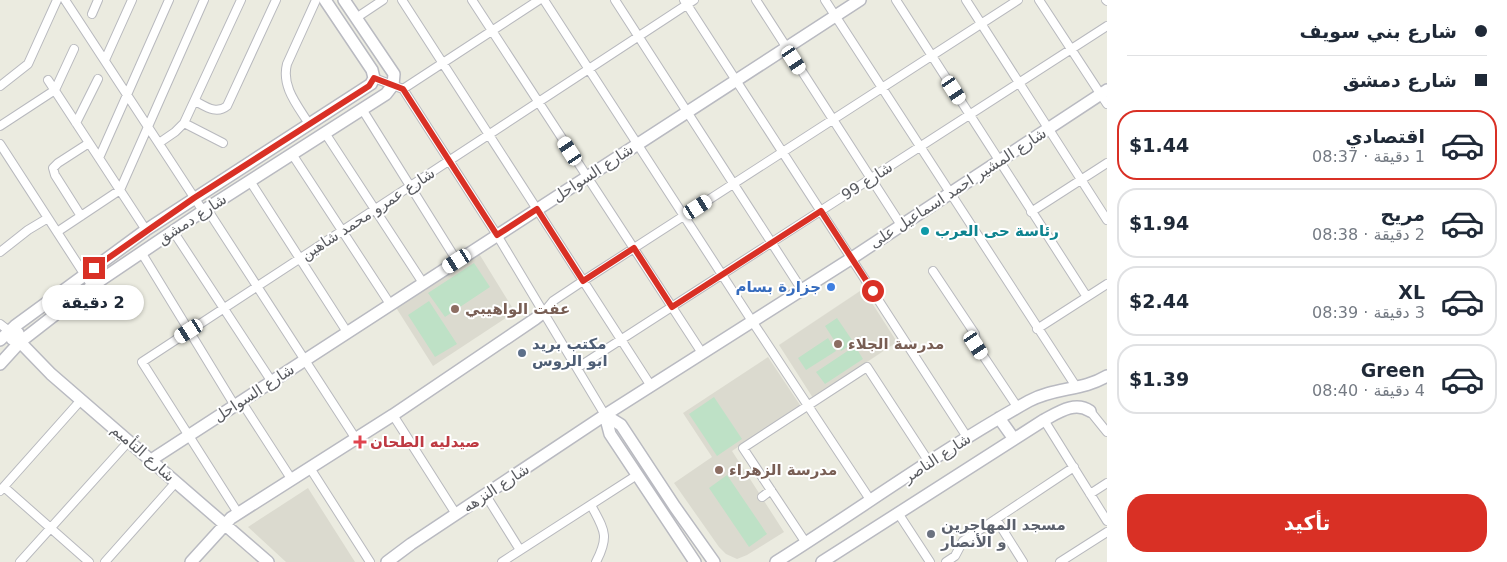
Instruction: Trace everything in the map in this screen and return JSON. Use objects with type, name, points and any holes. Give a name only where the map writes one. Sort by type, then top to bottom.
[{"type":"street","points":[[0,86],[28,64],[58,0]]},
{"type":"street","points":[[65,0],[194,198],[205,210],[257,287],[356,439]]},
{"type":"street","points":[[92,14],[98,0]]},
{"type":"street","points":[[105,60],[132,0]]},
{"type":"street","points":[[99,158],[169,0]]},
{"type":"street","points":[[57,232],[120,190],[204,0]]},
{"type":"street","points":[[159,144],[184,123],[241,0]]},
{"type":"street","points":[[195,102],[216,111],[227,106],[276,0]]},
{"type":"street","points":[[309,124],[288,88],[286,74],[288,64],[316,0]]},
{"type":"street","points":[[325,0],[372,70],[374,78],[398,87],[442,63],[539,0]]},
{"type":"street","points":[[344,0],[394,74],[398,87],[497,235],[605,415],[610,434],[693,559],[703,548]]},
{"type":"street","points":[[356,18],[383,0]]},
{"type":"street","points":[[402,0],[651,386]]},
{"type":"street","points":[[472,0],[702,353]]},
{"type":"street","points":[[544,0],[752,321],[780,368],[808,405],[871,501]]},
{"type":"street","points":[[615,0],[802,290]]},
{"type":"street","points":[[756,0],[901,225]]},
{"type":"street","points":[[825,0],[1077,388]]},
{"type":"street","name":"شارع السواحل","points":[[150,460],[860,0]]},
{"type":"street","points":[[896,0],[1086,297]]},
{"type":"street","points":[[966,0],[1107,220]]},
{"type":"street","points":[[191,562],[225,524],[238,514],[393,415],[535,319],[553,301],[583,281],[1018,0]]},
{"type":"street","points":[[1040,0],[1071,49],[1105,96]]},
{"type":"street","points":[[689,2],[736,80],[967,437]]},
{"type":"street","name":"شارع عمرو محمد شاهين","points":[[189,435],[142,362],[689,2]]},
{"type":"street","name":"شارع 99","points":[[577,368],[1107,26]]},
{"type":"street","points":[[0,126],[55,90],[74,48]]},
{"type":"street","name":"شارع دمشق","points":[[0,340],[4,327],[194,198],[369,86],[374,78]]},
{"type":"street","points":[[76,123],[98,79]]},
{"type":"street","points":[[48,80],[146,230]]},
{"type":"street","name":"شارع دمشق","points":[[0,364],[20,342],[92,286],[205,210],[398,87]]},
{"type":"street","name":"شارع المشير احمد اسماعيل على","points":[[605,415],[852,258],[1049,128],[1105,96]]},
{"type":"street","points":[[362,109],[457,261]]},
{"type":"street","points":[[184,123],[223,143]]},
{"type":"street","points":[[325,133],[424,283]]},
{"type":"street","points":[[81,216],[55,175],[53,168],[89,143]]},
{"type":"street","points":[[0,144],[92,286]]},
{"type":"street","points":[[292,154],[390,304]]},
{"type":"street","points":[[1032,212],[1107,164]]},
{"type":"street","points":[[250,181],[347,332]]},
{"type":"street","points":[[0,252],[28,230],[48,218]]},
{"type":"street","points":[[173,231],[272,382]]},
{"type":"street","points":[[141,252],[189,331],[292,480]]},
{"type":"street","points":[[933,270],[975,334],[976,345],[1018,408]]},
{"type":"street","points":[[1037,329],[1107,284]]},
{"type":"street","name":"شارع التأميم","points":[[4,327],[18,333],[20,342],[51,374],[268,562]]},
{"type":"street","points":[[806,543],[743,448],[866,366],[929,462]]},
{"type":"street","name":"شارع الناصر","points":[[776,562],[999,418],[1047,393],[1060,389],[1077,388],[1094,383],[1107,376]]},
{"type":"street","points":[[81,400],[2,489],[89,562]]},
{"type":"street","name":"شارع الناصر","points":[[822,562],[1044,420],[1072,407],[1080,406],[1090,410]]},
{"type":"street","points":[[1090,410],[1107,432]]},
{"type":"street","points":[[393,415],[456,514]]},
{"type":"street","points":[[605,415],[621,425],[714,562]]},
{"type":"street","name":"شارع النزهه","points":[[387,562],[411,544],[605,415]]},
{"type":"street","points":[[999,418],[1014,439]]},
{"type":"street","points":[[1044,420],[1107,521]]},
{"type":"street","points":[[189,435],[238,514]]},
{"type":"street","points":[[20,562],[129,441]]},
{"type":"street","points":[[946,562],[955,556],[962,541],[1074,467]]},
{"type":"street","points":[[310,468],[370,562]]},
{"type":"street","points":[[502,562],[637,474]]},
{"type":"street","points":[[105,562],[176,482]]},
{"type":"street","points":[[1090,494],[1107,483]]},
{"type":"street","points":[[762,497],[771,490]]},
{"type":"street","points":[[486,494],[520,550]]},
{"type":"street","points":[[591,505],[603,528],[604,535],[603,549],[596,562]]},
{"type":"street","points":[[898,513],[930,562]]},
{"type":"street","points":[[996,519],[1023,562]]},
{"type":"street","points":[[1060,562],[1107,532]]},
{"type":"shaded area","name":"عفت الواهيبي","points":[[478,252],[515,312],[433,366],[395,306]]},
{"type":"shaded area","name":"مدرسة الجلاء","points":[[863,289],[897,342],[813,398],[779,345]]},
{"type":"shaded area","name":"مدرسة الزهراء","points":[[768,357],[800,405],[732,451],[784,532],[747,555],[737,559],[726,554],[719,547],[674,483],[712,457],[683,413]]},
{"type":"shaded area","points":[[308,488],[355,562],[286,562],[248,527]]},
{"type":"green space","points":[[474,263],[490,287],[445,317],[428,293]]},
{"type":"green space","points":[[429,301],[457,344],[435,357],[408,315]]},
{"type":"green space","points":[[837,318],[854,343],[841,351],[825,326]]},
{"type":"green space","points":[[828,338],[836,351],[806,370],[798,358]]},
{"type":"green space","points":[[855,346],[863,359],[825,384],[816,372]]},
{"type":"green space","points":[[714,397],[742,439],[717,456],[689,414]]},
{"type":"green space","points":[[727,475],[767,534],[749,547],[709,488]]},
{"type":"place","name":"رئاسة حى العرب","points":[[925,231]]},
{"type":"place","name":"جزارة بسام","points":[[831,287]]},
{"type":"place","name":"عفت الواهيبي","points":[[455,309]]},
{"type":"place","name":"مدرسة الجلاء","points":[[838,344]]},
{"type":"place","name":"مكتب بريد ابو الروس","points":[[522,353]]},
{"type":"place","name":"صيدليه الطحان","points":[[360,442]]},
{"type":"place","name":"مدرسة الزهراء","points":[[719,470]]},
{"type":"place","name":"مسجد المهاجرين و الأنصار","points":[[931,534]]},
{"type":"route","points":[[94,268],[194,198],[369,86],[374,78],[403,89],[497,235],[537,209],[583,281],[634,248],[672,307],[821,211],[873,291]]}]
